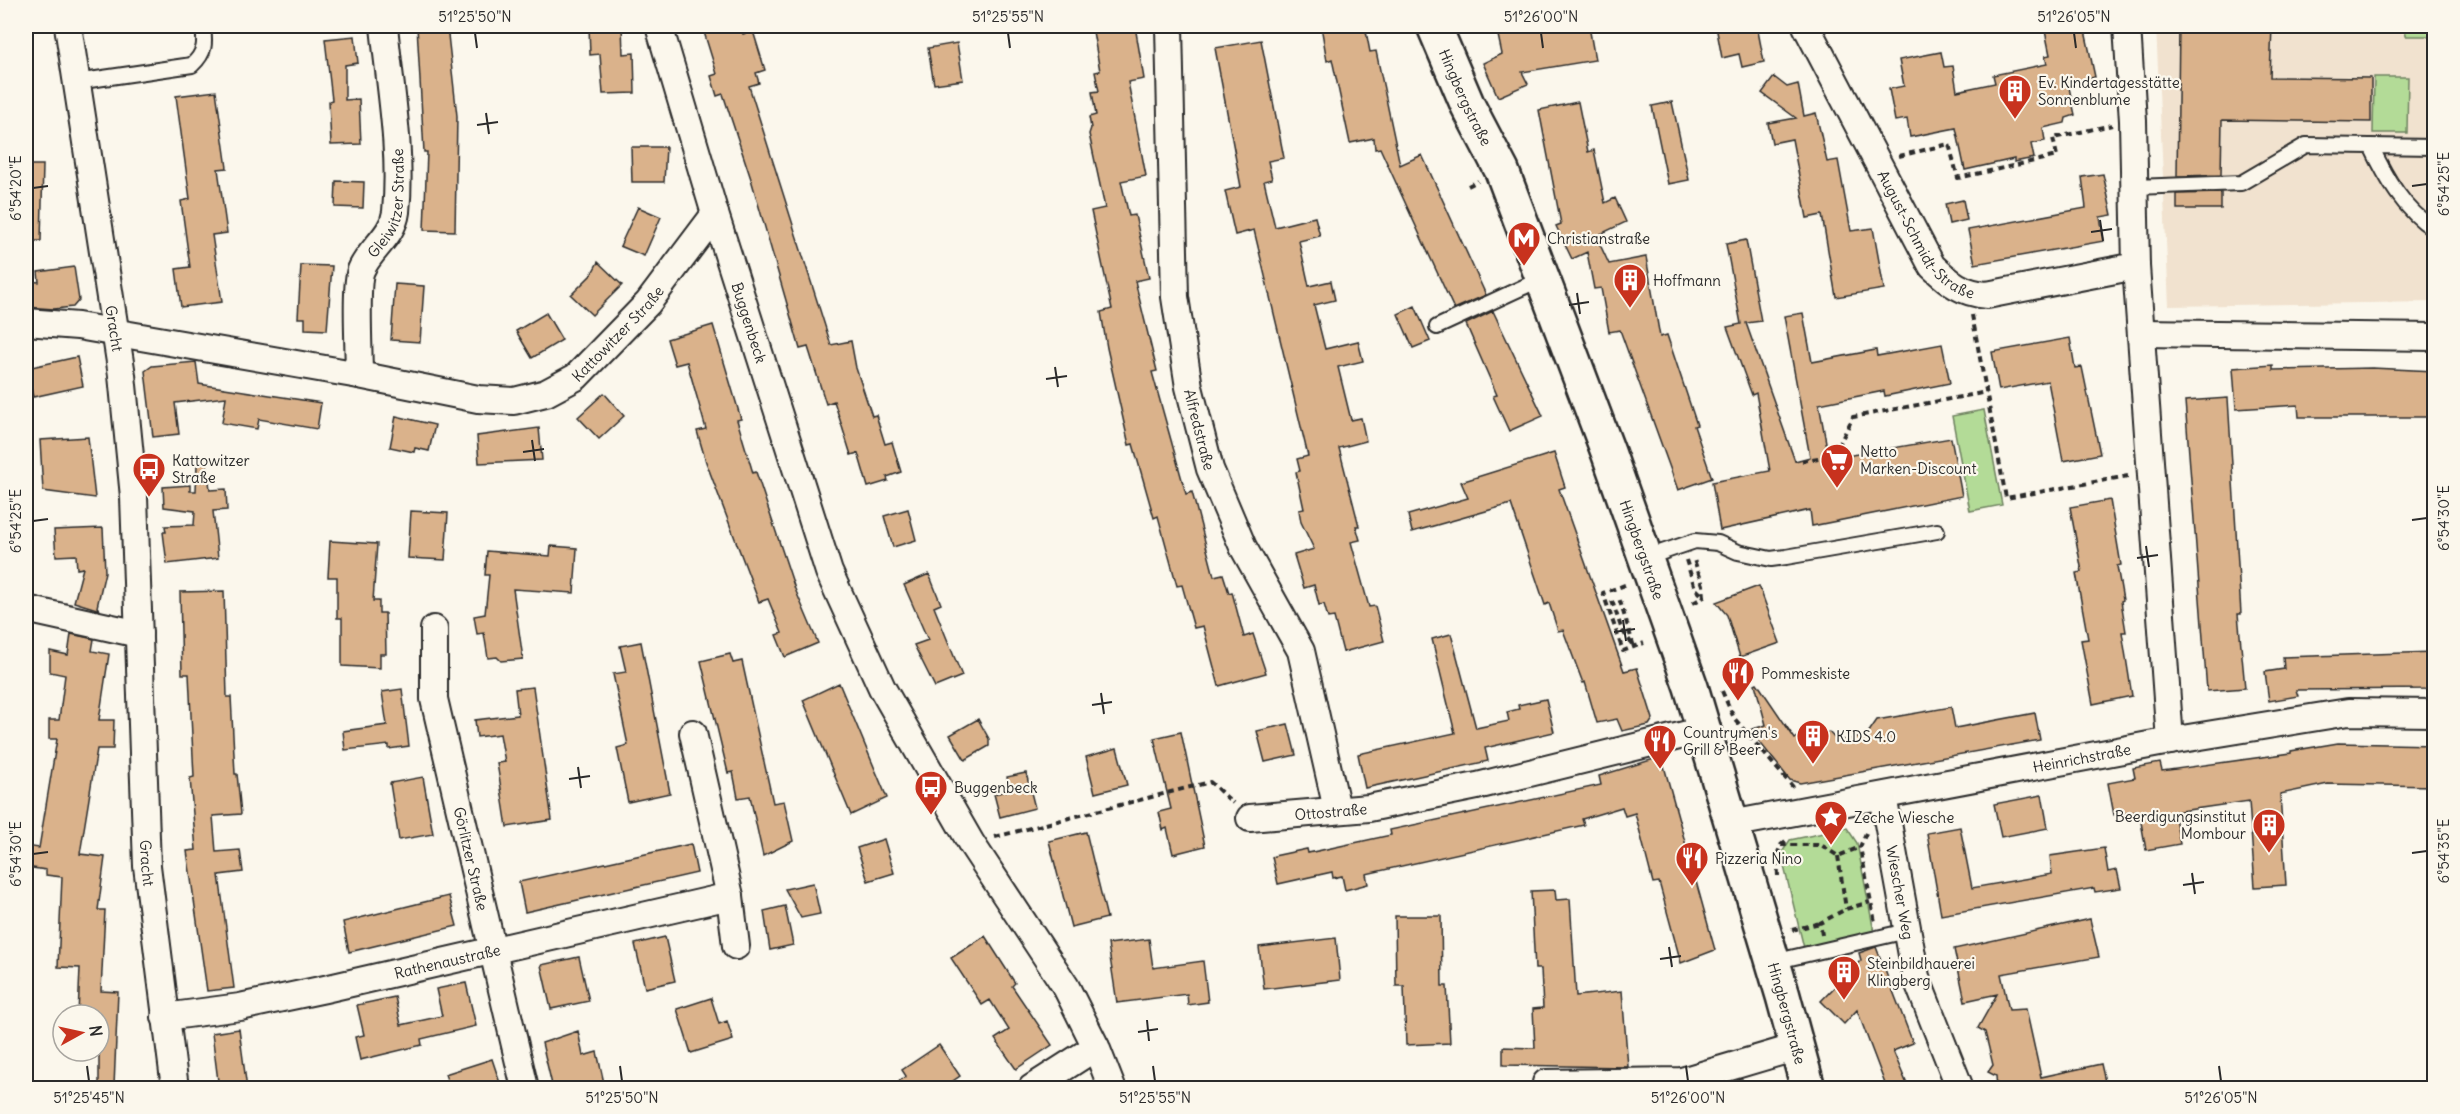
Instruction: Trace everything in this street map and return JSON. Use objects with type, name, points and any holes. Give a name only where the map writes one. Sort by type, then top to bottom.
[{"type":"street","name":"Gracht","points":[[68,26],[94,201],[117,333],[134,496],[147,866],[175,1089]]},
{"type":"street","name":"Gleiwitzer Straße","points":[[359,375],[360,273],[368,255],[390,231],[396,214],[395,142],[384,26]]},
{"type":"street","name":"Buggenbeck","points":[[659,26],[715,214],[829,572],[882,688],[971,843],[1066,987],[1096,1047],[1112,1089]]},
{"type":"street","name":"Alfredstraße","points":[[1168,26],[1175,297],[1189,387],[1210,469],[1243,547],[1301,651],[1337,809]]},
{"type":"street","name":"Hingbergstraße","points":[[1434,26],[1468,106],[1503,171],[1645,558],[1704,730],[1808,1089]]},
{"type":"street","name":"August-Schmidt-Straße","points":[[1806,26],[1932,266],[1953,286],[1968,294],[1987,295],[2136,266]]},
{"type":"street","points":[[2127,26],[2133,121],[2136,266],[2170,741]]},
{"type":"street","name":"Kattowitzer Straße","points":[[26,322],[78,326],[359,375],[478,399],[514,401],[546,393],[576,377],[648,303],[715,214]]},
{"type":"street","points":[[2141,333],[2434,337]]},
{"type":"street","points":[[26,609],[140,634]]},
{"type":"street","name":"Görlitzer Straße","points":[[434,628],[434,699],[525,1089]]},
{"type":"street","name":"Heinrichstraße","points":[[1731,825],[2170,741],[2348,712],[2434,713]]},
{"type":"street","name":"Ottostraße","points":[[1250,818],[1369,808],[1477,786],[1704,730]]},
{"type":"street","points":[[693,733],[730,896],[736,946]]},
{"type":"street","name":"Wiescher Weg","points":[[1883,796],[1916,977],[1960,1089]]},
{"type":"street","name":"Rathenaustraße","points":[[165,1017],[240,1007],[730,896]]},
{"type":"street","points":[[1032,1089],[1096,1047]]},
{"type":"street","points":[[1546,1083],[1682,1081],[1797,1047]]},
{"type":"lane","points":[[76,82],[192,65],[201,57],[205,48],[203,26]]},
{"type":"lane","points":[[2135,187],[2241,183],[2306,145],[2434,147]]},
{"type":"lane","points":[[2372,146],[2384,176],[2419,219],[2434,229]]},
{"type":"lane","points":[[1437,327],[1543,278]]},
{"type":"lane","points":[[1645,558],[1695,541],[1718,543],[1738,552],[1771,559],[1937,531]]},
{"type":"lane","points":[[1773,962],[1907,931]]},
{"type":"path","points":[[1877,161],[1949,144],[1958,178],[2057,156],[2053,138],[2133,121]]},
{"type":"path","points":[[1968,294],[2006,498],[2151,471]]},
{"type":"path","points":[[1802,461],[1834,455],[1853,417],[1987,392]]},
{"type":"path","points":[[1685,557],[1695,588],[1704,597],[1703,585],[1692,554]]},
{"type":"path","points":[[1625,585],[1603,593],[1623,651],[1644,643]]},
{"type":"path","points":[[1619,598],[1634,647]]},
{"type":"path","points":[[1612,601],[1622,630],[1634,647]]},
{"type":"path","points":[[1694,699],[1723,691],[1734,718],[1793,788],[1802,832],[1781,845],[1777,855],[1778,877]]},
{"type":"path","points":[[971,843],[1210,782],[1250,818]]},
{"type":"path","points":[[1879,938],[1860,847],[1867,830],[1888,826]]},
{"type":"path","points":[[1781,845],[1821,845],[1838,856],[1846,909]]},
{"type":"path","points":[[1838,856],[1860,847]]},
{"type":"path","points":[[1792,930],[1820,923],[1846,909],[1870,902]]},
{"type":"path","points":[[1820,923],[1826,950]]},
{"type":"shaded area","points":[[2156,26],[2434,26],[2434,302],[2169,306]]},
{"type":"green space","points":[[2405,26],[2434,26],[2434,36],[2406,36]]},
{"type":"green space","points":[[2374,77],[2408,77],[2407,133],[2373,133]]},
{"type":"green space","points":[[1984,410],[2002,505],[1970,511],[1952,416]]},
{"type":"green space","points":[[1847,828],[1857,843],[1874,932],[1804,948],[1781,854],[1790,840]]},
{"type":"building","points":[[417,26],[447,26],[457,116],[455,231],[424,230],[427,152],[424,152]]},
{"type":"building","points":[[589,26],[622,26],[623,54],[634,53],[635,93],[603,94],[600,54],[590,55]]},
{"type":"building","points":[[723,26],[741,26],[743,34],[753,31],[765,70],[756,73],[759,83],[749,86],[831,345],[851,341],[856,368],[872,416],[876,415],[885,444],[892,442],[901,472],[887,477],[888,481],[868,487],[858,453],[851,455],[834,401],[826,404],[808,347],[800,349],[751,179],[723,94],[717,96],[711,76],[717,74],[704,32]]},
{"type":"building","points":[[1092,26],[1135,26],[1144,79],[1128,82],[1146,176],[1121,181],[1129,216],[1135,215],[1149,278],[1135,281],[1157,371],[1152,372],[1186,494],[1192,492],[1214,576],[1223,574],[1229,593],[1232,592],[1244,637],[1253,634],[1266,673],[1219,686],[1203,626],[1194,628],[1182,585],[1177,586],[1158,516],[1154,518],[1133,444],[1129,445],[1107,348],[1101,312],[1112,309],[1091,211],[1105,208],[1089,134],[1091,128],[1089,117],[1096,115],[1092,92],[1099,91],[1095,72],[1100,71]]},
{"type":"building","points":[[1321,26],[1365,26],[1370,52],[1376,51],[1400,165],[1422,155],[1486,295],[1454,309],[1380,148],[1375,149],[1374,138],[1350,143],[1332,59],[1327,61]]},
{"type":"building","points":[[1496,26],[1589,26],[1595,60],[1522,72],[1528,84],[1498,97],[1483,63],[1502,54]]},
{"type":"building","points":[[1716,26],[1757,26],[1764,62],[1742,67],[1739,54],[1722,58]]},
{"type":"building","points":[[2044,26],[2084,26],[2095,77],[2068,83],[2075,115],[2066,118],[2065,123],[2043,128],[2045,141],[2031,144],[2034,158],[2014,162],[2014,159],[1965,170],[1956,128],[1910,137],[1907,119],[1895,121],[1889,89],[1904,86],[1899,60],[1941,52],[1944,67],[1953,66],[1957,91],[1995,83],[1993,75],[2047,64],[2045,56],[2050,55]]},
{"type":"building","points":[[2179,26],[2272,26],[2270,77],[2371,78],[2371,122],[2222,120],[2221,175],[2177,176]]},
{"type":"building","points":[[355,36],[358,63],[345,65],[345,100],[359,99],[361,144],[331,145],[329,101],[332,100],[325,39]]},
{"type":"building","points":[[1261,40],[1284,158],[1268,161],[1272,179],[1264,181],[1275,227],[1315,217],[1320,236],[1299,241],[1309,286],[1331,281],[1335,300],[1314,305],[1325,349],[1358,341],[1363,361],[1338,367],[1351,420],[1361,418],[1366,441],[1339,448],[1359,526],[1356,526],[1360,540],[1351,542],[1369,607],[1375,606],[1384,641],[1343,652],[1334,617],[1328,618],[1324,604],[1319,605],[1314,585],[1304,588],[1294,555],[1314,549],[1301,522],[1299,510],[1304,509],[1296,472],[1300,471],[1297,459],[1308,456],[1254,230],[1235,235],[1225,191],[1241,187],[1215,48]]},
{"type":"building","points":[[957,43],[963,80],[934,84],[928,48]]},
{"type":"building","points":[[1774,77],[1787,87],[1798,84],[1804,116],[1816,113],[1827,162],[1838,160],[1851,231],[1873,228],[1884,289],[1836,297],[1822,215],[1807,218],[1792,139],[1772,143],[1768,123],[1796,118],[1762,93]]},
{"type":"building","points":[[216,91],[227,168],[218,169],[227,233],[212,235],[222,302],[181,307],[176,269],[190,267],[181,201],[190,199],[176,96]]},
{"type":"building","points":[[1578,102],[1588,152],[1594,150],[1605,203],[1615,198],[1626,222],[1596,236],[1609,264],[1646,257],[1660,337],[1667,335],[1712,478],[1678,490],[1620,330],[1609,332],[1601,288],[1594,289],[1587,252],[1572,259],[1556,226],[1561,224],[1539,110]]},
{"type":"building","points":[[1672,102],[1689,180],[1668,184],[1652,106]]},
{"type":"building","points":[[631,147],[666,147],[664,182],[632,182]]},
{"type":"building","points":[[26,165],[43,165],[41,241],[26,241]]},
{"type":"building","points":[[2103,174],[2112,215],[2100,217],[2104,241],[1975,264],[1968,230],[2086,208],[2082,177]]},
{"type":"building","points":[[336,181],[364,182],[363,208],[335,207]]},
{"type":"building","points":[[2221,193],[2221,209],[2177,209],[2177,194]]},
{"type":"building","points":[[1963,200],[1967,220],[1949,224],[1945,204]]},
{"type":"building","points":[[638,207],[661,217],[644,256],[620,246]]},
{"type":"building","points":[[1746,240],[1761,321],[1746,323],[1795,461],[1810,457],[1784,316],[1803,313],[1812,362],[1876,350],[1877,356],[1942,344],[1950,383],[1885,396],[1884,391],[1819,404],[1829,459],[1951,438],[1962,496],[1812,526],[1810,510],[1720,530],[1712,482],[1770,471],[1756,393],[1752,395],[1727,327],[1741,324],[1726,244]]},
{"type":"building","points":[[598,262],[622,285],[592,315],[571,295],[591,275]]},
{"type":"building","points":[[301,265],[332,266],[327,330],[305,329],[305,318],[298,318]]},
{"type":"building","points":[[74,267],[79,300],[73,307],[54,309],[26,307],[26,281],[39,282],[38,272]]},
{"type":"building","points":[[395,284],[424,286],[420,342],[391,340]]},
{"type":"building","points":[[1415,306],[1430,341],[1413,348],[1398,314]]},
{"type":"building","points":[[1493,311],[1543,416],[1509,431],[1493,396],[1497,395],[1466,324]]},
{"type":"building","points":[[546,313],[562,340],[532,358],[516,331]]},
{"type":"building","points":[[713,325],[741,419],[737,420],[753,473],[756,472],[795,589],[818,643],[785,657],[776,635],[782,633],[768,599],[759,602],[706,462],[697,431],[706,429],[687,362],[675,365],[667,339]]},
{"type":"building","points":[[2070,338],[2075,368],[2082,367],[2100,454],[2063,461],[2048,381],[1999,390],[1992,352]]},
{"type":"building","points":[[77,357],[83,386],[33,397],[27,368]]},
{"type":"building","points":[[196,362],[199,384],[321,403],[317,429],[259,419],[257,429],[222,423],[226,397],[175,403],[179,434],[153,437],[145,371],[152,366]]},
{"type":"building","points":[[2273,365],[2273,370],[2372,368],[2434,371],[2434,417],[2299,417],[2298,405],[2236,409],[2233,368]]},
{"type":"building","points":[[604,393],[624,416],[599,439],[578,417]]},
{"type":"building","points":[[2228,398],[2241,614],[2238,614],[2245,688],[2207,691],[2185,401]]},
{"type":"building","points":[[396,416],[435,425],[429,451],[415,448],[414,452],[390,447]]},
{"type":"building","points":[[539,428],[542,460],[479,463],[477,436]]},
{"type":"building","points":[[88,437],[95,498],[43,491],[40,440]]},
{"type":"building","points":[[1554,453],[1565,487],[1559,489],[1624,671],[1637,668],[1653,719],[1649,725],[1622,731],[1617,719],[1597,723],[1585,682],[1583,683],[1563,630],[1558,631],[1549,603],[1545,605],[1511,504],[1412,532],[1408,515],[1468,498],[1461,482]]},
{"type":"building","points":[[207,463],[210,490],[226,489],[227,510],[213,511],[218,558],[167,564],[163,532],[166,532],[165,526],[194,525],[195,511],[164,507],[163,487],[190,485],[190,491],[196,491],[197,464]]},
{"type":"building","points":[[2110,500],[2121,565],[2117,566],[2126,632],[2122,632],[2132,696],[2093,704],[2081,640],[2088,639],[2076,573],[2082,572],[2070,507]]},
{"type":"building","points":[[908,509],[916,540],[893,547],[884,516]]},
{"type":"building","points":[[411,511],[448,513],[445,560],[408,558]]},
{"type":"building","points":[[103,528],[105,572],[97,607],[100,610],[74,602],[83,568],[77,569],[76,555],[56,556],[54,530]]},
{"type":"building","points":[[330,541],[377,544],[373,601],[379,601],[379,613],[385,613],[386,654],[380,654],[380,668],[342,666],[342,618],[337,618],[337,577],[328,577]]},
{"type":"building","points":[[551,546],[577,548],[574,593],[513,589],[523,659],[501,661],[497,657],[488,658],[484,633],[477,634],[474,616],[485,614],[489,575],[485,575],[487,551],[550,556]]},
{"type":"building","points":[[929,574],[941,604],[934,607],[962,676],[935,687],[914,645],[928,640],[904,585]]},
{"type":"building","points":[[1759,586],[1780,643],[1740,657],[1727,615],[1716,602]]},
{"type":"building","points":[[224,591],[227,697],[231,697],[235,774],[237,774],[241,814],[213,816],[216,852],[240,850],[243,872],[219,875],[234,988],[207,991],[187,851],[196,850],[190,778],[194,777],[189,674],[182,674],[180,592]]},
{"type":"building","points":[[71,634],[94,639],[92,651],[109,654],[99,720],[114,720],[113,749],[97,749],[80,854],[105,857],[98,910],[105,910],[101,991],[118,992],[114,1086],[99,1086],[99,1063],[111,1063],[111,1003],[79,1003],[80,968],[58,967],[62,877],[46,875],[46,870],[26,867],[26,846],[39,848],[57,739],[49,739],[49,720],[59,720],[65,675],[50,672],[50,651],[68,655]]},
{"type":"building","points":[[1451,634],[1476,728],[1509,721],[1507,712],[1519,709],[1518,705],[1546,699],[1554,732],[1485,748],[1488,761],[1365,788],[1358,754],[1455,733],[1432,639]]},
{"type":"building","points":[[641,642],[670,793],[628,802],[617,748],[628,745],[613,674],[626,672],[620,646]]},
{"type":"building","points":[[2434,652],[2434,689],[2296,690],[2298,696],[2269,701],[2265,672],[2284,669],[2283,657]]},
{"type":"building","points":[[730,654],[733,663],[742,661],[773,803],[784,801],[793,841],[763,856],[750,796],[738,798],[733,772],[728,773],[701,661]]},
{"type":"building","points":[[839,683],[887,798],[851,815],[803,700]]},
{"type":"building","points":[[1757,683],[1795,739],[1805,732],[1809,737],[1829,732],[1837,741],[1866,736],[1877,720],[1951,707],[1955,728],[2035,713],[2040,740],[1800,783],[1790,780],[1750,730],[1766,725],[1755,684]]},
{"type":"building","points":[[533,687],[552,820],[507,827],[497,763],[505,762],[500,734],[477,737],[475,720],[518,715],[515,689]]},
{"type":"building","points":[[402,689],[409,746],[389,749],[389,745],[345,750],[343,731],[387,725],[382,692]]},
{"type":"building","points":[[978,719],[989,739],[989,746],[965,760],[950,735]]},
{"type":"building","points":[[1288,724],[1296,755],[1265,762],[1257,731]]},
{"type":"building","points":[[1181,732],[1205,846],[1173,854],[1167,828],[1163,830],[1159,812],[1171,809],[1154,738]]},
{"type":"building","points":[[2338,743],[2434,745],[2434,786],[2328,784],[2280,794],[2286,885],[2255,887],[2249,801],[2174,812],[2180,844],[2146,850],[2139,811],[2114,815],[2108,783],[2135,778],[2133,768],[2160,763],[2162,771],[2291,753],[2291,751]]},
{"type":"building","points":[[1117,748],[1127,785],[1095,793],[1086,757]]},
{"type":"building","points":[[1654,759],[1664,766],[1715,950],[1681,963],[1659,882],[1653,883],[1635,813],[1625,816],[1622,807],[1582,819],[1584,825],[1366,874],[1368,884],[1345,890],[1342,876],[1333,878],[1332,872],[1278,884],[1272,857],[1274,856],[1307,849],[1308,853],[1391,835],[1390,830],[1601,785],[1599,776]]},
{"type":"building","points":[[1026,773],[1035,808],[1000,817],[994,794],[1010,790],[1007,777]]},
{"type":"building","points":[[423,777],[433,834],[399,840],[390,783]]},
{"type":"building","points":[[2042,795],[2048,828],[2001,837],[1994,804]]},
{"type":"building","points":[[1960,827],[1972,888],[2052,874],[2050,856],[2104,848],[2108,872],[2117,870],[2121,888],[2095,892],[2094,888],[1941,915],[1927,833]]},
{"type":"building","points":[[1086,832],[1107,918],[1071,927],[1049,841]]},
{"type":"building","points":[[884,839],[894,873],[868,881],[857,848]]},
{"type":"building","points":[[691,844],[697,873],[525,912],[519,882]]},
{"type":"building","points":[[813,883],[820,914],[801,918],[785,889]]},
{"type":"building","points":[[1555,890],[1556,900],[1570,899],[1576,996],[1622,991],[1628,1067],[1503,1065],[1503,1047],[1535,1048],[1533,1009],[1543,1008],[1541,969],[1535,969],[1531,891]]},
{"type":"building","points":[[449,896],[457,926],[349,952],[343,922]]},
{"type":"building","points":[[785,906],[793,945],[770,950],[764,911]]},
{"type":"building","points":[[1395,916],[1441,916],[1442,986],[1447,986],[1450,1043],[1406,1045],[1404,986],[1396,986]]},
{"type":"building","points":[[2090,919],[2099,957],[2001,974],[2009,1010],[2026,1009],[2041,1077],[2101,1064],[2106,1086],[2093,1089],[1997,1089],[1996,1076],[1988,1072],[1993,1065],[1985,1032],[1978,1028],[1997,994],[1965,1001],[1954,949]]},
{"type":"building","points":[[985,936],[1015,983],[1012,986],[1052,1045],[1016,1069],[995,1039],[1009,1030],[990,1000],[982,1005],[951,958]]},
{"type":"building","points":[[665,937],[675,981],[645,988],[635,944]]},
{"type":"building","points":[[1336,938],[1340,980],[1264,989],[1259,947]]},
{"type":"building","points":[[1149,939],[1153,968],[1203,961],[1208,1002],[1188,1005],[1187,994],[1117,1003],[1108,944]]},
{"type":"building","points":[[1876,947],[1913,1043],[1893,1051],[1909,1089],[1887,1089],[1857,1010],[1844,1024],[1821,1001],[1861,960],[1859,953]]},
{"type":"building","points":[[579,957],[589,1001],[551,1009],[541,965]]},
{"type":"building","points":[[466,983],[476,1026],[421,1039],[422,1045],[360,1060],[355,1037],[364,1035],[357,1005],[395,997],[401,1025],[442,1016],[436,989]]},
{"type":"building","points":[[711,998],[719,1024],[727,1021],[733,1040],[691,1053],[677,1009]]},
{"type":"building","points":[[239,1029],[247,1089],[219,1089],[212,1033]]},
{"type":"building","points":[[578,1031],[583,1056],[597,1052],[604,1083],[581,1089],[553,1089],[542,1043]]},
{"type":"building","points":[[939,1045],[960,1076],[941,1089],[888,1089],[906,1076],[902,1070]]},
{"type":"building","points":[[492,1059],[502,1089],[450,1089],[445,1074]]},
{"type":"place","name":"Ev. Kindertagesstätte Sonnenblume","points":[[2015,120]]},
{"type":"place","name":"Christianstraße","points":[[1524,267]]},
{"type":"place","name":"Hoffmann","points":[[1630,309]]},
{"type":"place","name":"Netto Marken-Discount","points":[[1837,489]]},
{"type":"place","name":"Kattowitzer Straße","points":[[149,498]]},
{"type":"place","name":"Pommeskiste","points":[[1738,702]]},
{"type":"place","name":"KIDS 4.0","points":[[1813,765]]},
{"type":"place","name":"Countrymen's Grill & Beer","points":[[1660,770]]},
{"type":"place","name":"Buggenbeck","points":[[931,816]]},
{"type":"place","name":"Zeche Wiesche","points":[[1831,846]]},
{"type":"place","name":"Beerdigungsinstitut Mombour","points":[[2269,854]]},
{"type":"place","name":"Pizzeria Nino","points":[[1692,887]]},
{"type":"place","name":"Steinbildhauerei Klingberg","points":[[1844,1001]]}]
